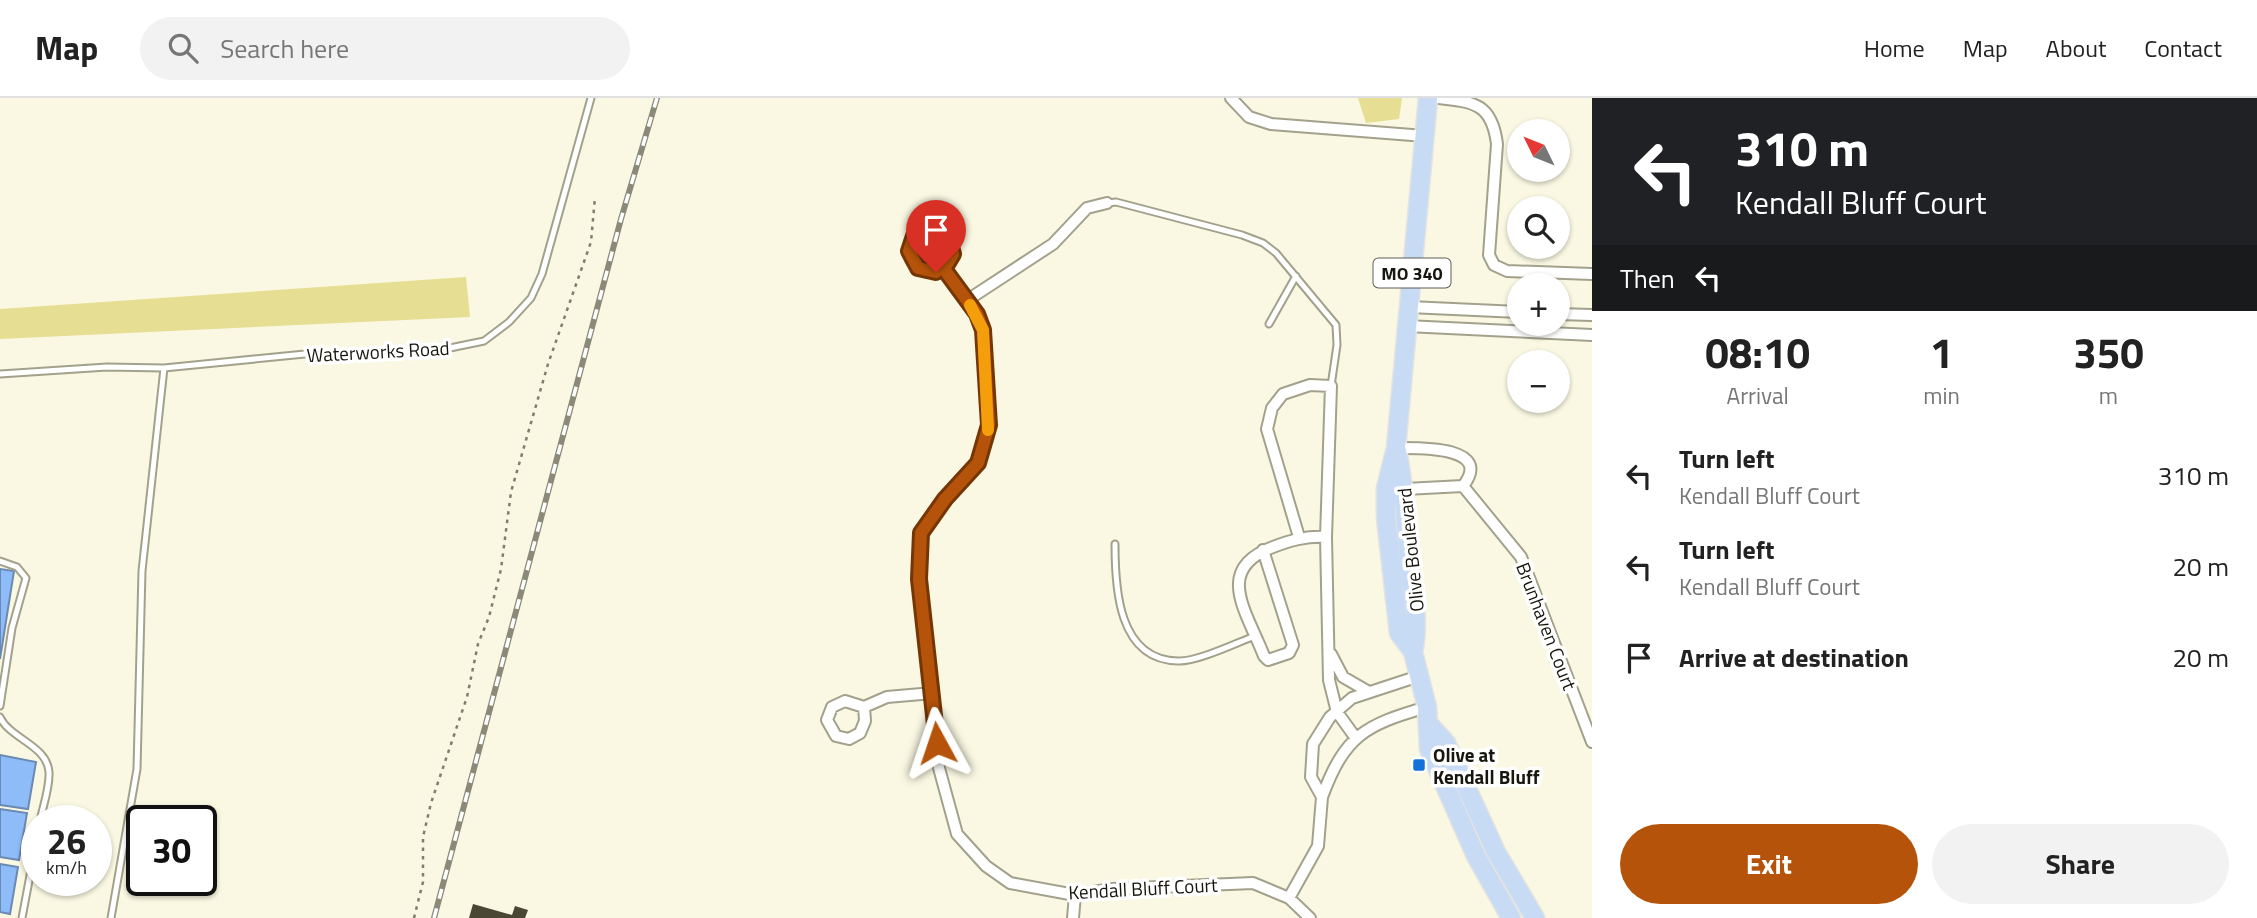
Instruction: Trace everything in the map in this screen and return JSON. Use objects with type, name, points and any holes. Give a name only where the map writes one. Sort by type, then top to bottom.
[{"type":"main road","name":"Olive Boulevard","points":[[1428,98],[1396,448],[1386,488],[1389,556],[1399,632],[1413,652],[1428,715],[1429,749],[1457,817],[1511,918]]},
{"type":"main road","name":"Olive Boulevard","points":[[1396,448],[1405,489],[1409,558],[1419,628],[1413,652]]},
{"type":"main road","name":"Olive Boulevard","points":[[1428,715],[1446,743],[1496,852],[1535,918]]},
{"type":"street","points":[[1231,98],[1249,117],[1271,124],[1425,136]]},
{"type":"street","points":[[1439,98],[1471,102],[1492,118],[1497,144],[1489,255],[1493,265],[1507,271],[1592,274]]},
{"type":"street","points":[[966,301],[1053,244],[1087,208],[1107,203]]},
{"type":"street","points":[[929,227],[947,233],[953,254],[944,269],[928,272],[912,262],[909,243],[915,233],[929,227]]},
{"type":"street","name":"Kendall Bluff Court","points":[[944,269],[983,330],[989,425],[978,463],[945,499],[921,533],[919,579],[939,768],[957,834],[986,866],[1010,883],[1075,895],[1112,889],[1253,883],[1289,898],[1310,918]]},
{"type":"street","points":[[1409,307],[1507,311]]},
{"type":"street","points":[[1570,314],[1592,315]]},
{"type":"street","points":[[1406,326],[1592,335]]},
{"type":"street","points":[[1299,537],[1267,429],[1267,419],[1283,394],[1310,385],[1331,386],[1326,537],[1329,680],[1337,712],[1355,737]]},
{"type":"street","points":[[1396,448],[1443,450],[1461,455],[1469,471],[1463,486],[1405,489]]},
{"type":"street","name":"Brunhaven Court","points":[[1463,486],[1521,557],[1592,742]]},
{"type":"street","points":[[1263,550],[1292,649],[1268,660],[1256,636],[1239,588],[1238,574],[1242,564],[1263,550],[1299,537],[1326,537]]},
{"type":"street","points":[[1329,651],[1343,677],[1353,686],[1369,692]]},
{"type":"street","points":[[1322,797],[1311,777],[1313,744],[1337,712],[1352,698],[1419,676]]},
{"type":"street","points":[[864,707],[887,697],[933,693]]},
{"type":"street","points":[[1289,898],[1318,846],[1322,797],[1334,764],[1355,737],[1389,718],[1428,715]]},
{"type":"street","points":[[1073,918],[1075,895]]},
{"type":"lane","name":"Waterworks Road","points":[[0,373],[107,367],[164,368],[305,355],[445,349],[484,341],[509,323],[531,298],[542,274],[590,98]]},
{"type":"lane","points":[[1107,203],[1116,202],[1263,243],[1296,276],[1336,325],[1337,345],[1331,386]]},
{"type":"lane","points":[[1269,324],[1296,276]]},
{"type":"lane","points":[[111,918],[137,769],[142,571],[164,368]]},
{"type":"lane","points":[[1115,544],[1115,584],[1122,618],[1136,640],[1155,657],[1181,662],[1256,636]]},
{"type":"lane","points":[[0,561],[17,567],[26,578],[12,628],[0,706]]},
{"type":"lane","points":[[0,717],[6,729],[41,754],[49,772],[43,805]]},
{"type":"lane","points":[[22,918],[26,896]]},
{"type":"path","points":[[414,918],[423,882],[423,837],[431,803],[467,697],[478,644],[489,617],[501,569],[511,492],[548,364],[591,242],[595,197]]},
{"type":"shaded area","points":[[1358,98],[1402,98],[1399,119],[1366,123]]},
{"type":"shaded area","points":[[466,277],[470,317],[0,339],[0,309]]},
{"type":"water","points":[[0,569],[14,571],[0,659]]},
{"type":"water","points":[[0,755],[36,762],[29,805],[21,805],[21,808],[0,805]]},
{"type":"water","points":[[0,809],[21,812],[19,860],[0,857]]},
{"type":"water","points":[[0,864],[18,867],[10,914],[0,912]]},
{"type":"building","points":[[473,904],[512,915],[515,906],[528,910],[525,918],[469,918]]},
{"type":"railway","points":[[434,918],[621,219],[657,98]]},
{"type":"slow traffic","points":[[970,305],[983,330],[986,348],[988,430]]},
{"type":"place","name":"Olive at Kendall Bluff","points":[[1419,765]]},
{"type":"route","points":[[936,272],[918,268],[912,262],[909,251],[909,243],[915,233],[929,227],[947,233],[953,245],[953,254],[944,269],[977,314],[983,330],[989,425],[978,463],[945,499],[921,533],[919,579],[937,743]]}]
